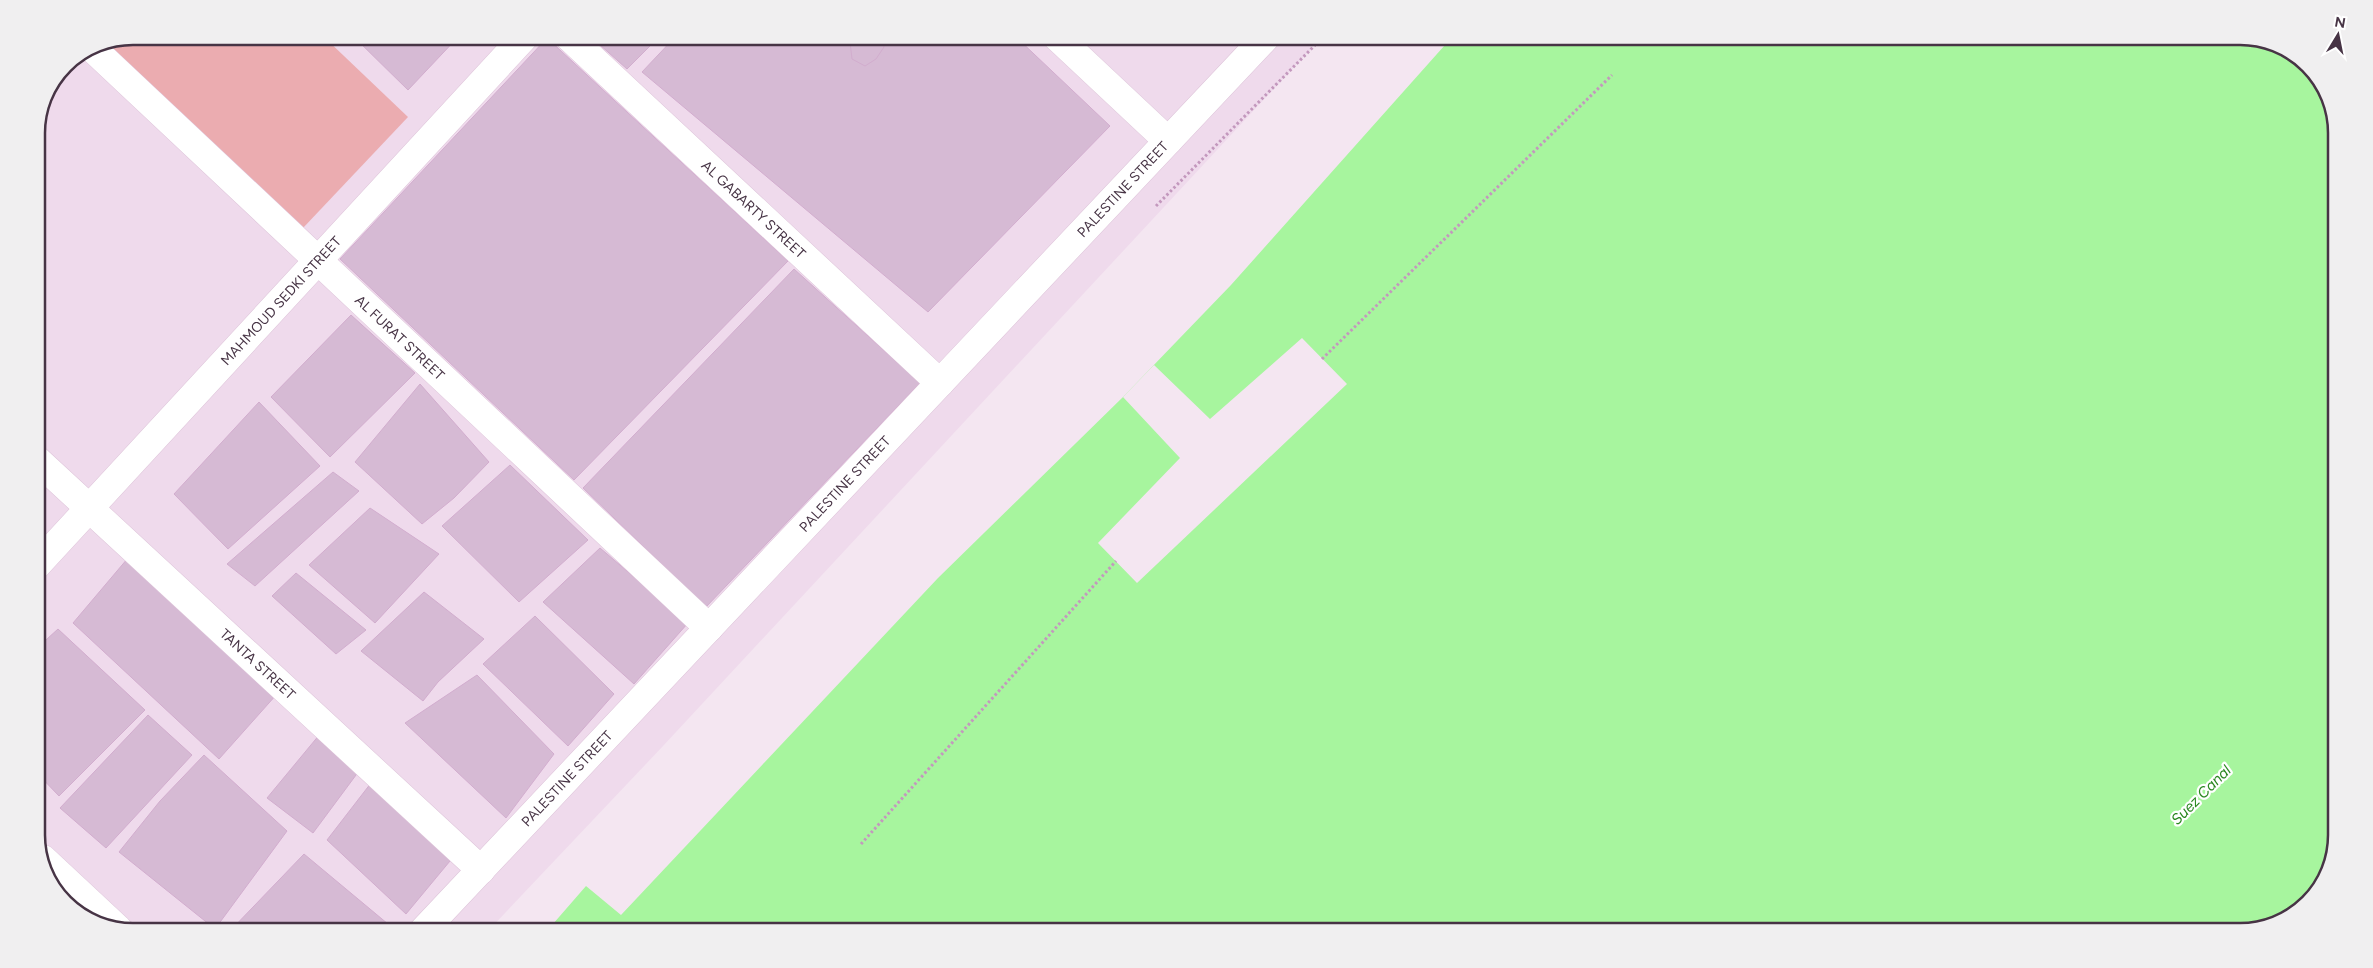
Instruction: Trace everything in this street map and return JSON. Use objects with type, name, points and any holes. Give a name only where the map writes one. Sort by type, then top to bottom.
[{"type":"street","name":"MAHMOUD SEDKI STREET","points":[[45,556],[517,45]]},
{"type":"street","name":"AL GABARTY STREET","points":[[578,45],[940,383]]},
{"type":"street","points":[[1066,45],[1168,141]]},
{"type":"street","name":"PALESTINE STREET","points":[[431,923],[1259,45]]},
{"type":"street","name":"AL FURAT STREET","points":[[96,53],[709,628]]},
{"type":"street","name":"TANTA STREET","points":[[45,467],[481,870]]},
{"type":"street","points":[[51,867],[107,919]]},
{"type":"path","points":[[1322,359],[1612,74]]},
{"type":"path","points":[[861,844],[1116,561]]},
{"type":"shaded area","points":[[133,45],[1315,45],[663,746],[496,923],[133,923],[110,920],[94,914],[75,901],[63,889],[54,874],[45,841],[45,133],[48,110],[54,94],[63,79],[75,67],[94,54],[116,47]]},
{"type":"shaded area","points":[[133,45],[332,45],[408,117],[303,228],[111,48]]},
{"type":"water","name":"Suez Canal","points":[[1445,45],[2246,45],[2279,54],[2298,67],[2310,79],[2319,94],[2328,127],[2328,841],[2319,874],[2310,889],[2289,908],[2263,920],[2240,923],[554,923],[586,886],[621,915],[938,578],[1123,397],[1231,285]]},
{"type":"pier","points":[[1302,338],[1347,384],[1137,583],[1098,543],[1180,458],[1123,397],[1154,365],[1210,419]]},
{"type":"building","points":[[362,45],[450,45],[408,90]]},
{"type":"building","points":[[540,45],[555,45],[788,261],[574,480],[340,259]]},
{"type":"building","points":[[600,45],[651,45],[627,69]]},
{"type":"building","points":[[668,45],[1024,45],[1110,126],[928,312],[642,72]]},
{"type":"building","points":[[850,45],[884,45],[876,59],[865,66],[852,59]]},
{"type":"building","points":[[794,269],[920,383],[706,607],[583,488]]},
{"type":"building","points":[[351,315],[415,373],[330,457],[271,397]]},
{"type":"building","points":[[420,384],[489,462],[454,498],[422,524],[355,462]]},
{"type":"building","points":[[259,402],[320,466],[228,549],[174,494]]},
{"type":"building","points":[[510,465],[588,540],[519,602],[442,526]]},
{"type":"building","points":[[333,472],[359,491],[255,586],[227,564]]},
{"type":"building","points":[[370,508],[439,554],[375,623],[309,565]]},
{"type":"building","points":[[600,548],[688,623],[634,684],[543,602]]},
{"type":"building","points":[[128,558],[277,694],[219,759],[73,623]]},
{"type":"building","points":[[296,573],[366,630],[336,654],[272,596]]},
{"type":"building","points":[[424,592],[484,639],[438,682],[423,701],[361,651]]},
{"type":"building","points":[[535,616],[614,694],[568,746],[483,664]]},
{"type":"building","points":[[58,629],[145,710],[59,796],[45,781],[45,641]]},
{"type":"building","points":[[477,675],[554,754],[506,818],[405,723]]},
{"type":"building","points":[[148,715],[192,755],[106,848],[60,808]]},
{"type":"building","points":[[320,734],[359,771],[313,833],[267,798]]},
{"type":"building","points":[[204,755],[287,831],[219,923],[208,923],[119,852],[160,801]]},
{"type":"building","points":[[371,783],[450,861],[406,914],[327,840]]},
{"type":"building","points":[[304,854],[387,923],[238,923]]}]
